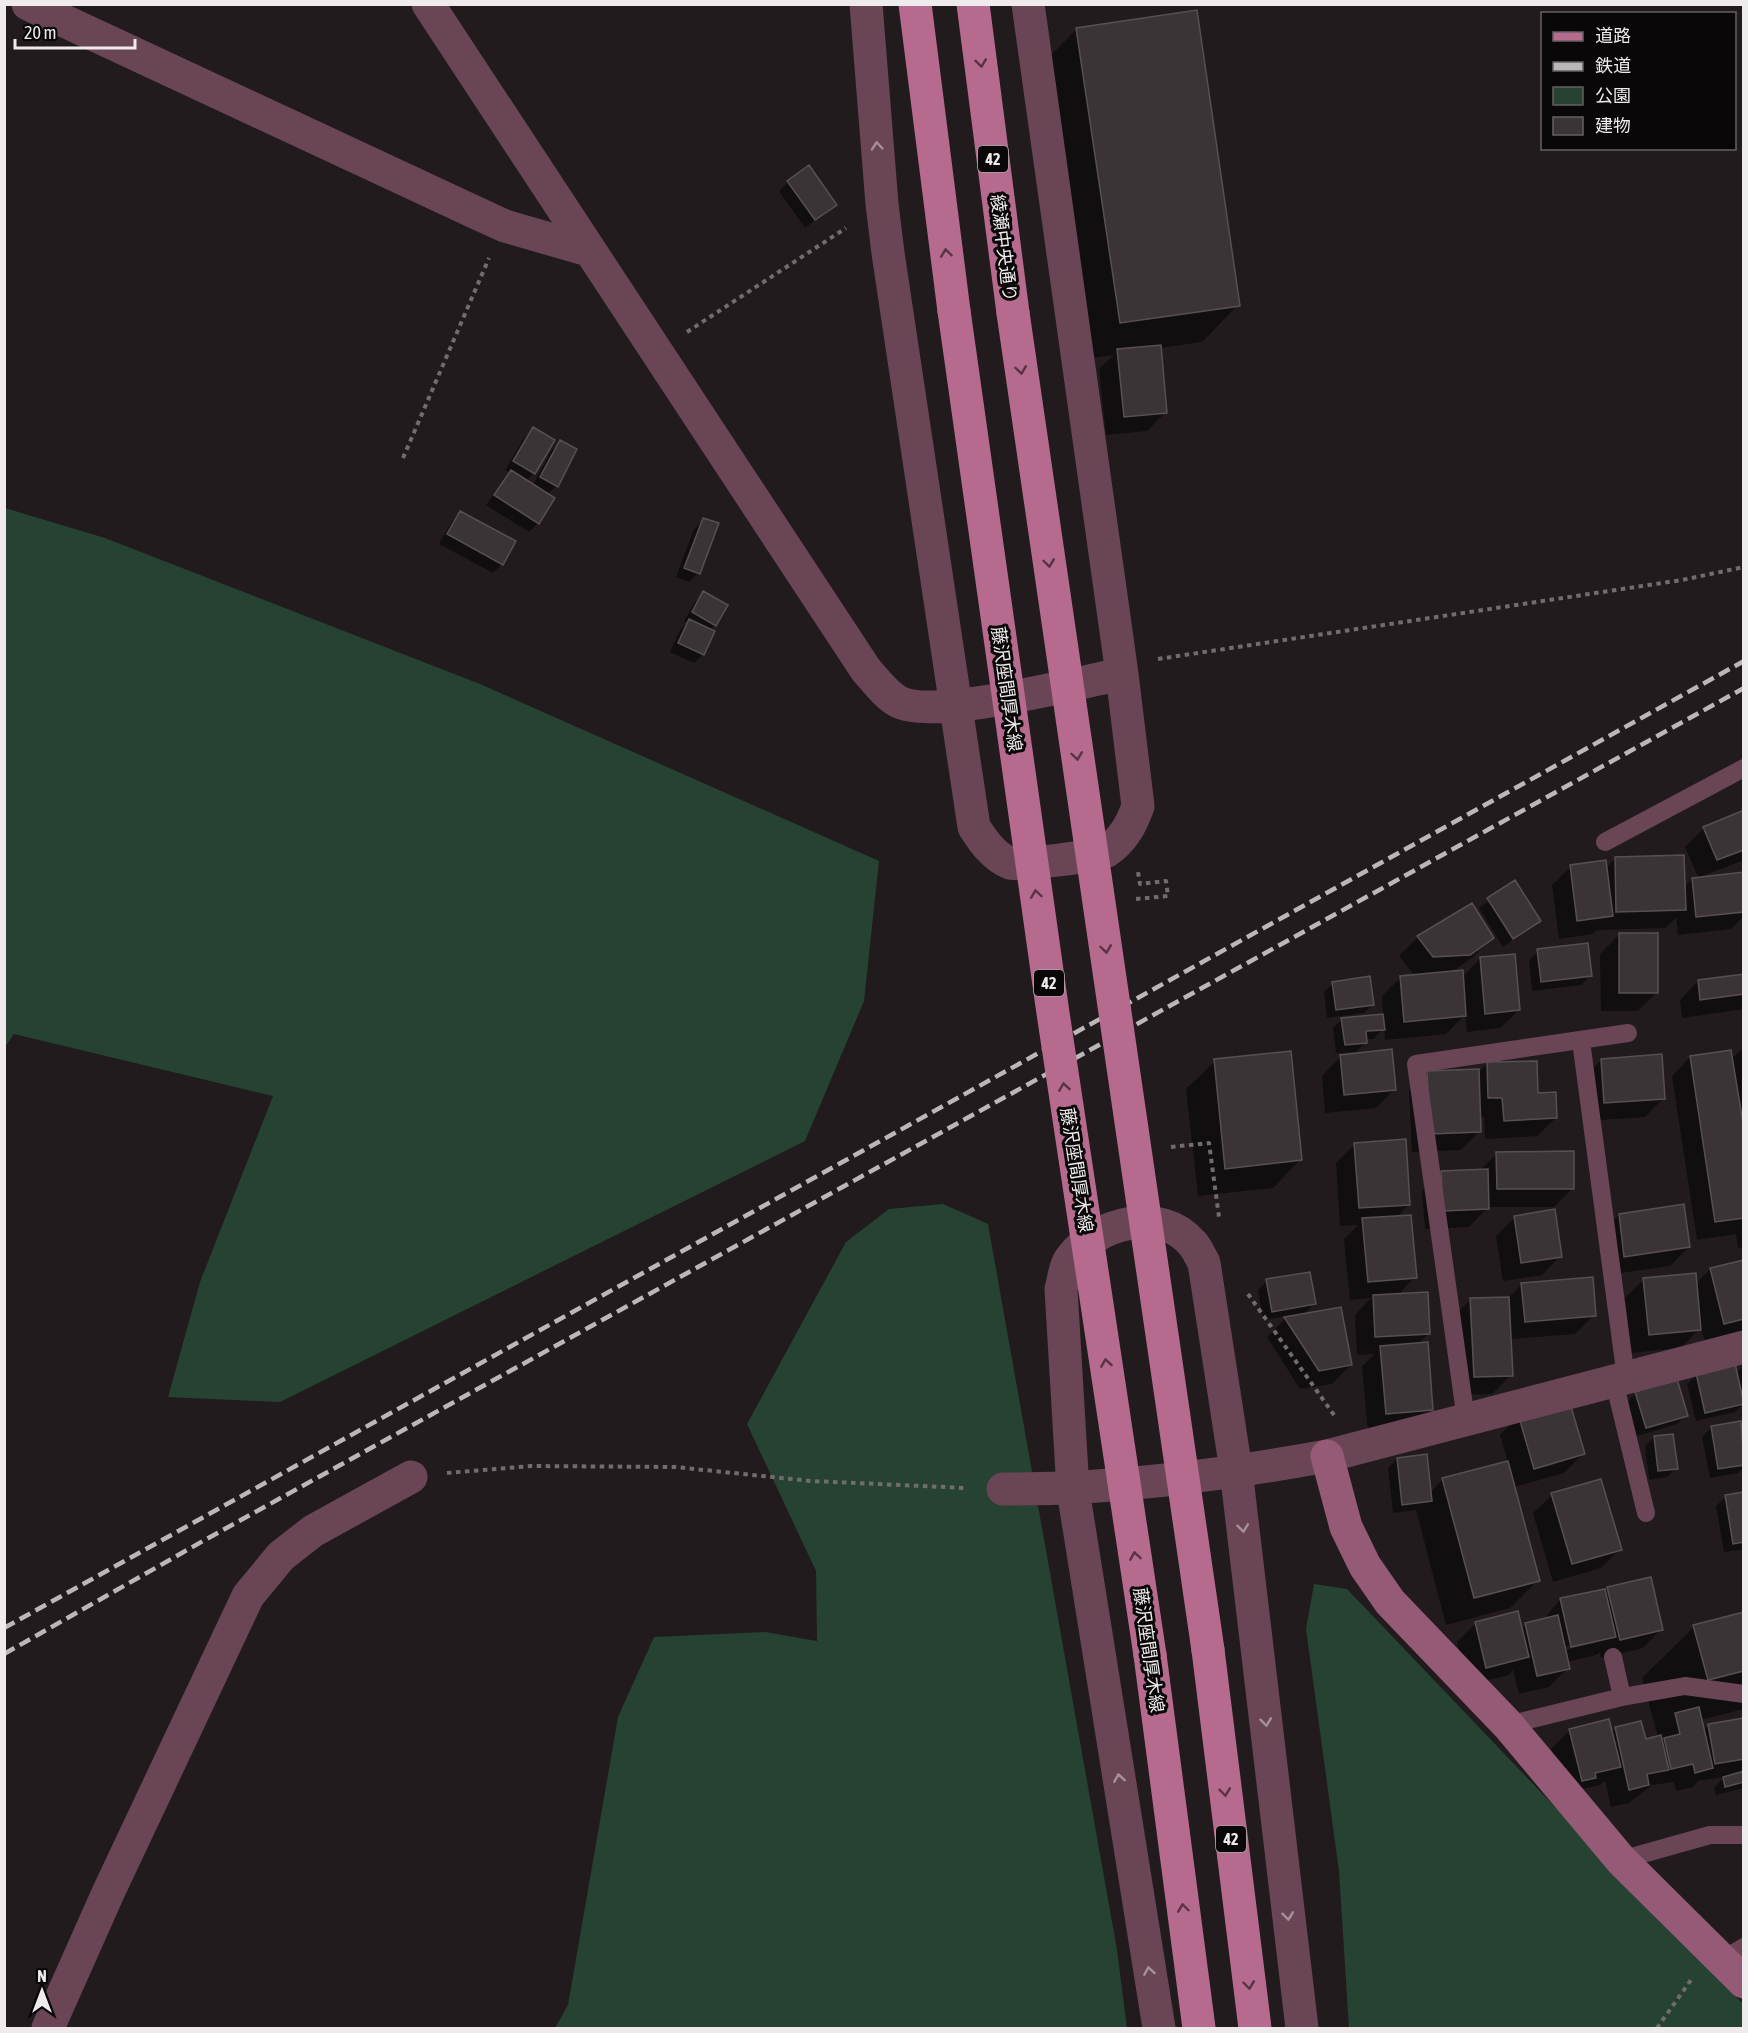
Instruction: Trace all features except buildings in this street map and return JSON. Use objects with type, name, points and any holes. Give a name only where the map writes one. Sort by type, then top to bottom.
[{"type":"main road","name":"藤沢座間厚木線","points":[[915,4],[954,311],[1053,1013],[1150,1655],[1199,2028]]},
{"type":"main road","name":"綾瀬中央通り","points":[[973,4],[1013,312],[1208,1650],[1255,2028]]},
{"type":"street","points":[[28,4],[506,226],[588,250]]},
{"type":"street","points":[[428,4],[866,670],[898,701],[922,708],[955,707],[1122,674]]},
{"type":"street","points":[[866,4],[882,204],[974,827],[988,848],[1011,863],[1053,861],[1106,852],[1131,827],[1138,806],[1122,674],[1028,4]]},
{"type":"street","points":[[1159,2028],[1073,1490],[1061,1288],[1069,1259],[1082,1245],[1089,1238],[1124,1222],[1167,1225],[1192,1242],[1204,1263],[1236,1470],[1302,2028]]},
{"type":"street","points":[[1003,1489],[1073,1490],[1236,1470],[1327,1456],[1743,1347]]},
{"type":"street","points":[[1327,1456],[1346,1527],[1365,1566],[1390,1602],[1508,1725],[1621,1860],[1726,1966]]},
{"type":"street","points":[[48,2028],[123,1861],[248,1596],[281,1556],[314,1531],[411,1477]]},
{"type":"lane","points":[[1605,842],[1743,768]]},
{"type":"lane","points":[[1466,1420],[1416,1064],[1628,1034]]},
{"type":"lane","points":[[1581,1041],[1620,1380],[1646,1513]]},
{"type":"lane","points":[[1612,1657],[1622,1697]]},
{"type":"lane","points":[[1508,1725],[1622,1697],[1685,1686],[1743,1694]]},
{"type":"lane","points":[[1621,1860],[1710,1834],[1743,1834]]},
{"type":"path","points":[[657,351],[882,204]]},
{"type":"path","points":[[404,458],[490,255],[506,226]]},
{"type":"path","points":[[1122,674],[1156,660],[1682,580],[1743,567]]},
{"type":"path","points":[[1126,900],[1168,896],[1166,881],[1140,884]]},
{"type":"path","points":[[1161,1148],[1209,1143],[1221,1228]]},
{"type":"path","points":[[1244,1288],[1338,1420]]},
{"type":"path","points":[[411,1477],[531,1466],[675,1467],[811,1481],[1003,1489]]},
{"type":"path","points":[[1657,2028],[1726,1966]]},
{"type":"green space","points":[[5,508],[105,538],[480,684],[879,861],[864,1001],[805,1141],[280,1402],[168,1397],[200,1282],[273,1096],[14,1034],[5,1047]]},
{"type":"green space","points":[[943,1204],[988,1224],[1117,1950],[1127,2028],[555,2028],[568,2005],[618,1717],[654,1637],[765,1632],[817,1641],[816,1571],[747,1424],[846,1242],[889,1209]]},
{"type":"green space","points":[[1314,1584],[1347,1589],[1743,2004],[1743,2028],[1349,2028],[1339,1871],[1306,1629]]},
{"type":"railway","points":[[4,1628],[1744,661]]},
{"type":"railway","points":[[4,1654],[203,1541],[1744,688]]}]
